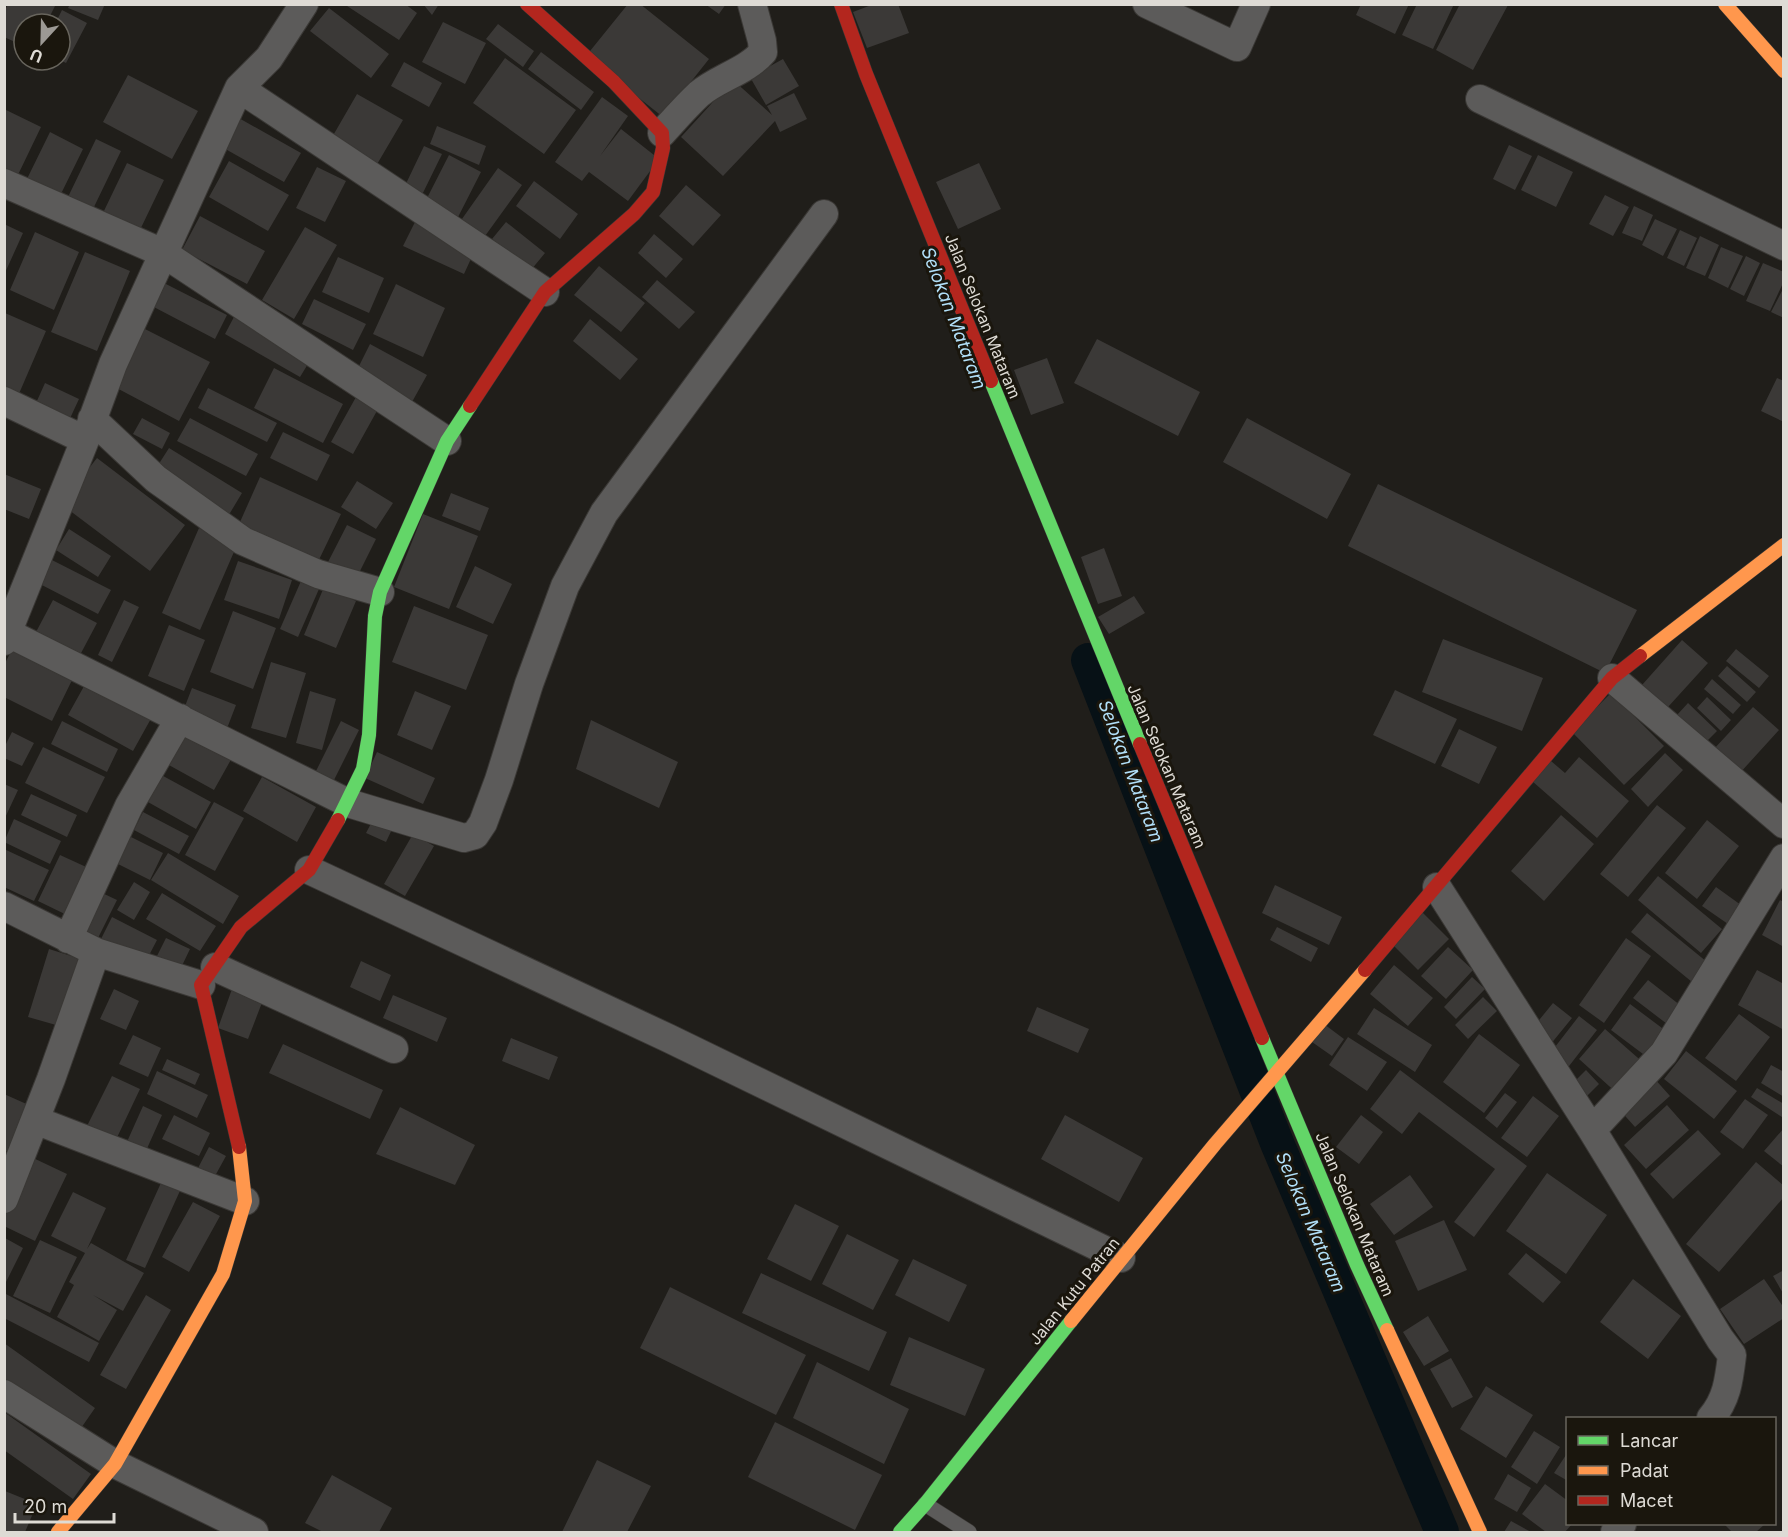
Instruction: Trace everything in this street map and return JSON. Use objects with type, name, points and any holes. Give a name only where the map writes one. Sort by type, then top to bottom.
[{"type":"street","points":[[304,4],[269,58],[239,88],[113,364],[6,637],[180,718],[348,803],[464,838],[476,835],[483,823],[499,780],[529,684],[565,586],[604,513],[824,214]]},
{"type":"street","points":[[58,1533],[115,1464],[223,1274],[245,1201],[238,1146],[208,976],[241,927],[309,870],[348,803],[363,769],[369,735],[375,616],[380,592],[447,441],[545,292],[634,214],[653,192],[663,148],[662,132],[614,82],[527,4]]},
{"type":"street","points":[[662,132],[699,94],[757,59],[763,52],[752,4]]},
{"type":"street","name":"Jalan Selokan Mataram","points":[[841,4],[866,74],[1115,685],[1357,1265],[1480,1533]]},
{"type":"street","points":[[1147,4],[1237,47],[1256,4]]},
{"type":"street","points":[[1725,4],[1784,71]]},
{"type":"street","points":[[239,88],[545,292]]},
{"type":"street","points":[[1480,99],[1784,246]]},
{"type":"street","points":[[4,183],[164,253],[447,441]]},
{"type":"street","points":[[4,401],[88,429],[243,541],[318,574],[380,592]]},
{"type":"street","name":"Jalan Kutu Patran","points":[[900,1533],[1215,1144],[1437,887],[1612,678],[1784,545]]},
{"type":"street","points":[[1612,678],[1784,824]]},
{"type":"street","points":[[68,939],[129,806],[180,718]]},
{"type":"street","points":[[1592,1130],[1664,1053],[1784,858]]},
{"type":"street","points":[[309,870],[668,1038],[1121,1258]]},
{"type":"street","points":[[1437,887],[1732,1355],[1729,1380],[1722,1406],[1713,1417]]},
{"type":"street","points":[[4,906],[96,952],[208,976],[394,1049]]},
{"type":"street","points":[[4,1199],[96,952]]},
{"type":"street","points":[[35,1120],[245,1201]]},
{"type":"street","points":[[4,1394],[115,1464],[255,1533]]},
{"type":"lane","points":[[925,1504],[969,1533]]},
{"type":"building","points":[[8,4],[56,4],[52,12],[12,12],[12,41],[4,37],[4,12]]},
{"type":"building","points":[[70,4],[105,4],[98,20],[68,8]]},
{"type":"building","points":[[344,4],[405,4],[417,13],[399,40]]},
{"type":"building","points":[[423,4],[439,4],[432,15]]},
{"type":"building","points":[[628,4],[640,4],[709,59],[663,117],[586,56]]},
{"type":"building","points":[[705,4],[726,4],[719,14]]},
{"type":"building","points":[[874,4],[898,4],[909,33],[867,48],[853,12]]},
{"type":"building","points":[[1361,4],[1409,4],[1395,34],[1356,15]]},
{"type":"building","points":[[1417,4],[1454,4],[1433,49],[1402,35]]},
{"type":"building","points":[[1460,4],[1508,5],[1473,70],[1436,50]]},
{"type":"building","points":[[329,8],[389,54],[371,78],[310,31]]},
{"type":"building","points":[[72,15],[87,23],[72,52]]},
{"type":"building","points":[[443,22],[486,43],[465,84],[422,62]]},
{"type":"building","points":[[498,24],[534,51],[523,67],[486,39]]},
{"type":"building","points":[[541,52],[594,92],[581,110],[528,69]]},
{"type":"building","points":[[505,58],[576,110],[544,154],[473,103]]},
{"type":"building","points":[[783,59],[799,86],[766,105],[750,77]]},
{"type":"building","points":[[404,62],[442,83],[429,107],[391,86]]},
{"type":"building","points":[[128,75],[198,111],[172,159],[103,122]]},
{"type":"building","points":[[733,80],[772,115],[767,106],[794,93],[807,119],[780,132],[775,121],[723,176],[681,137]]},
{"type":"building","points":[[357,94],[403,120],[376,166],[331,139]]},
{"type":"building","points":[[602,97],[628,116],[600,156],[621,129],[659,159],[628,201],[589,172],[582,181],[555,162]]},
{"type":"building","points":[[4,109],[41,127],[15,181],[4,176]]},
{"type":"building","points":[[237,117],[301,153],[284,182],[220,146]]},
{"type":"building","points":[[437,126],[486,146],[479,165],[430,144]]},
{"type":"building","points":[[50,132],[83,149],[57,202],[24,185]]},
{"type":"building","points":[[96,139],[121,151],[93,209],[68,197]]},
{"type":"building","points":[[1509,145],[1532,156],[1515,190],[1493,179]]},
{"type":"building","points":[[424,146],[442,154],[419,201],[402,192]]},
{"type":"building","points":[[449,155],[481,172],[456,221],[424,204]]},
{"type":"building","points":[[1538,155],[1573,172],[1556,207],[1521,190]]},
{"type":"building","points":[[229,161],[289,195],[268,231],[209,197]]},
{"type":"building","points":[[127,163],[164,180],[139,232],[102,215]]},
{"type":"building","points":[[979,163],[1001,209],[958,229],[936,182]]},
{"type":"building","points":[[317,167],[346,181],[325,222],[296,208]]},
{"type":"building","points":[[498,168],[522,185],[480,243],[457,226]]},
{"type":"building","points":[[534,181],[578,214],[560,239],[516,206]]},
{"type":"building","points":[[686,185],[721,215],[693,246],[659,216]]},
{"type":"building","points":[[1605,195],[1629,207],[1613,236],[1589,224]]},
{"type":"building","points":[[1634,206],[1653,215],[1642,241],[1622,233]]},
{"type":"building","points":[[419,214],[475,250],[464,274],[403,246]]},
{"type":"building","points":[[200,216],[265,251],[247,284],[182,250]]},
{"type":"building","points":[[1655,219],[1677,229],[1663,256],[1642,245]]},
{"type":"building","points":[[506,222],[545,253],[531,270],[492,239]]},
{"type":"building","points":[[4,224],[23,233],[4,275]]},
{"type":"building","points":[[305,227],[337,245],[294,319],[262,300]]},
{"type":"building","points":[[1680,230],[1697,238],[1684,266],[1667,258]]},
{"type":"building","points":[[35,232],[79,252],[54,310],[10,290]]},
{"type":"building","points":[[654,234],[683,259],[666,278],[638,253]]},
{"type":"building","points":[[1700,236],[1719,245],[1705,276],[1686,268]]},
{"type":"building","points":[[1721,247],[1743,256],[1728,288],[1708,278]]},
{"type":"building","points":[[85,252],[130,271],[97,351],[51,332]]},
{"type":"building","points":[[1746,256],[1760,263],[1744,296],[1730,289]]},
{"type":"building","points":[[338,257],[384,278],[369,313],[322,292]]},
{"type":"building","points":[[1763,263],[1784,272],[1784,281],[1770,311],[1746,301]]},
{"type":"building","points":[[599,266],[645,303],[621,332],[574,295]]},
{"type":"building","points":[[657,280],[695,312],[679,329],[642,297]]},
{"type":"building","points":[[162,282],[227,315],[215,339],[150,305]]},
{"type":"building","points":[[396,284],[445,308],[423,357],[373,334]]},
{"type":"building","points":[[1784,287],[1784,318],[1771,312]]},
{"type":"building","points":[[314,299],[366,324],[353,350],[302,324]]},
{"type":"building","points":[[5,313],[46,331],[18,396],[5,390]]},
{"type":"building","points":[[235,315],[311,359],[300,377],[225,334]]},
{"type":"building","points":[[590,319],[638,359],[620,380],[573,341]]},
{"type":"building","points":[[141,327],[210,362],[179,421],[111,385]]},
{"type":"building","points":[[1097,339],[1200,392],[1178,436],[1074,383]]},
{"type":"building","points":[[370,344],[427,375],[412,402],[356,372]]},
{"type":"building","points":[[1047,358],[1064,403],[1031,415],[1014,370]]},
{"type":"building","points":[[274,368],[343,404],[323,443],[254,408]]},
{"type":"building","points":[[1777,378],[1784,381],[1784,422],[1761,411]]},
{"type":"building","points":[[45,383],[79,399],[66,427],[32,412]]},
{"type":"building","points":[[208,388],[277,423],[267,442],[198,408]]},
{"type":"building","points":[[356,397],[378,409],[353,454],[331,442]]},
{"type":"building","points":[[142,418],[170,433],[162,449],[133,434]]},
{"type":"building","points":[[190,418],[258,454],[246,476],[177,441]]},
{"type":"building","points":[[1247,418],[1351,474],[1327,519],[1223,462]]},
{"type":"building","points":[[283,432],[330,455],[317,481],[270,458]]},
{"type":"building","points":[[169,448],[242,493],[227,518],[153,473]]},
{"type":"building","points":[[97,458],[185,525],[150,571],[61,504]]},
{"type":"building","points":[[4,474],[41,489],[29,519],[4,509]]},
{"type":"building","points":[[260,477],[341,514],[315,568],[236,531]]},
{"type":"building","points":[[357,481],[393,503],[376,529],[341,507]]},
{"type":"building","points":[[1378,484],[1637,610],[1605,673],[1348,546]]},
{"type":"building","points":[[451,493],[489,508],[480,531],[442,516]]},
{"type":"building","points":[[423,514],[478,536],[449,609],[394,587]]},
{"type":"building","points":[[347,525],[376,539],[356,579],[327,564]]},
{"type":"building","points":[[199,528],[237,545],[200,630],[162,613]]},
{"type":"building","points":[[69,529],[111,556],[98,577],[56,550]]},
{"type":"building","points":[[1104,548],[1122,596],[1098,604],[1081,557]]},
{"type":"building","points":[[48,558],[111,590],[98,614],[36,582]]},
{"type":"building","points":[[238,561],[292,580],[279,619],[224,600]]},
{"type":"building","points":[[475,566],[512,584],[493,624],[456,607]]},
{"type":"building","points":[[301,581],[319,589],[298,637],[280,629]]},
{"type":"building","points":[[324,587],[356,601],[336,648],[304,635]]},
{"type":"building","points":[[1134,596],[1145,613],[1109,634],[1098,617]]},
{"type":"building","points":[[53,600],[97,623],[80,655],[36,632]]},
{"type":"building","points":[[124,600],[139,607],[112,662],[98,655]]},
{"type":"building","points":[[414,606],[488,635],[466,690],[392,662]]},
{"type":"building","points":[[233,611],[276,628],[253,689],[210,672]]},
{"type":"building","points":[[169,625],[205,640],[184,691],[148,676]]},
{"type":"building","points":[[1443,639],[1543,678],[1522,731],[1422,692]]},
{"type":"building","points":[[1682,640],[1708,663],[1668,707],[1642,685]]},
{"type":"building","points":[[15,644],[75,674],[52,721],[4,697],[4,665]]},
{"type":"building","points":[[1736,649],[1769,676],[1759,688],[1726,661]]},
{"type":"building","points":[[271,662],[306,673],[286,738],[251,728]]},
{"type":"building","points":[[1727,666],[1756,692],[1747,702],[1718,676]]},
{"type":"building","points":[[88,679],[153,715],[133,751],[68,715]]},
{"type":"building","points":[[1712,679],[1741,705],[1733,714],[1704,689]]},
{"type":"building","points":[[192,688],[236,705],[226,731],[182,714]]},
{"type":"building","points":[[1395,690],[1457,719],[1435,764],[1373,735]]},
{"type":"building","points":[[310,691],[336,699],[322,750],[296,743]]},
{"type":"building","points":[[415,691],[451,706],[432,750],[397,735]]},
{"type":"building","points":[[1611,693],[1664,746],[1624,785],[1572,732]]},
{"type":"building","points":[[1707,697],[1731,720],[1721,731],[1697,708]]},
{"type":"building","points":[[1688,703],[1717,731],[1706,742],[1677,715]]},
{"type":"building","points":[[1753,707],[1779,730],[1739,774],[1713,750]]},
{"type":"building","points":[[591,720],[678,762],[659,808],[576,769]]},
{"type":"building","points":[[62,721],[118,749],[107,772],[51,744]]},
{"type":"building","points":[[341,721],[359,730],[332,784],[314,775]]},
{"type":"building","points":[[177,725],[233,756],[214,790],[158,759]]},
{"type":"building","points":[[1459,729],[1497,747],[1479,784],[1441,766]]},
{"type":"building","points":[[12,732],[34,743],[22,766],[4,758],[4,748]]},
{"type":"building","points":[[43,747],[105,777],[87,813],[25,783]]},
{"type":"building","points":[[377,752],[435,778],[423,804],[365,778]]},
{"type":"building","points":[[1665,753],[1683,770],[1648,807],[1631,789]]},
{"type":"building","points":[[1579,757],[1629,801],[1597,838],[1532,781],[1551,761],[1565,773]]},
{"type":"building","points":[[154,771],[211,802],[196,829],[139,797]]},
{"type":"building","points":[[262,777],[316,807],[297,842],[243,811]]},
{"type":"building","points":[[4,784],[18,790],[4,820]]},
{"type":"building","points":[[31,794],[77,815],[67,837],[21,815]]},
{"type":"building","points":[[214,802],[244,818],[215,871],[185,855]]},
{"type":"building","points":[[1657,805],[1686,828],[1628,897],[1600,874]]},
{"type":"building","points":[[143,812],[189,836],[179,854],[134,830]]},
{"type":"building","points":[[376,814],[395,823],[386,842],[366,833]]},
{"type":"building","points":[[1561,815],[1594,844],[1544,901],[1511,871]]},
{"type":"building","points":[[14,819],[61,841],[50,864],[4,842]]},
{"type":"building","points":[[1707,820],[1739,846],[1697,899],[1665,873]]},
{"type":"building","points":[[123,833],[163,853],[150,880],[110,860]]},
{"type":"building","points":[[413,834],[434,846],[405,896],[384,884]]},
{"type":"building","points":[[4,849],[49,870],[34,901],[4,887]]},
{"type":"building","points":[[168,853],[239,896],[223,924],[151,880]]},
{"type":"building","points":[[60,855],[95,871],[73,918],[38,901]]},
{"type":"building","points":[[1658,876],[1722,929],[1701,953],[1638,900]]},
{"type":"building","points":[[134,882],[150,892],[134,920],[117,910]]},
{"type":"building","points":[[1275,885],[1342,917],[1329,945],[1262,913]]},
{"type":"building","points":[[1716,887],[1741,905],[1728,924],[1702,906]]},
{"type":"building","points":[[98,891],[117,900],[97,940],[78,931]]},
{"type":"building","points":[[162,893],[216,926],[200,951],[146,919]]},
{"type":"building","points":[[1780,900],[1784,902],[1784,947],[1762,935]]},
{"type":"building","points":[[1421,911],[1449,939],[1418,970],[1390,942]]},
{"type":"building","points":[[1647,913],[1707,962],[1692,982],[1631,932]]},
{"type":"building","points":[[112,917],[157,940],[144,965],[99,943]]},
{"type":"building","points":[[1277,927],[1318,948],[1311,962],[1270,940]]},
{"type":"building","points":[[166,938],[190,949],[178,974],[154,962]]},
{"type":"building","points":[[1626,938],[1651,956],[1604,1023],[1579,1005]]},
{"type":"building","points":[[1448,947],[1473,970],[1446,999],[1421,976]]},
{"type":"building","points":[[49,949],[84,960],[63,1027],[28,1017]]},
{"type":"building","points":[[361,961],[391,975],[380,1001],[350,987]]},
{"type":"building","points":[[1394,965],[1433,998],[1408,1026],[1370,994]]},
{"type":"building","points":[[1757,970],[1784,984],[1784,1030],[1738,1005]]},
{"type":"building","points":[[1472,977],[1485,989],[1456,1019],[1444,1007]]},
{"type":"building","points":[[1648,980],[1685,1009],[1671,1027],[1633,998]]},
{"type":"building","points":[[114,989],[139,1001],[126,1030],[100,1019]]},
{"type":"building","points":[[232,989],[263,1000],[248,1039],[218,1028]]},
{"type":"building","points":[[393,995],[447,1018],[437,1042],[383,1018]]},
{"type":"building","points":[[1483,997],[1497,1011],[1468,1039],[1455,1025]]},
{"type":"building","points":[[1553,1003],[1572,1018],[1550,1045],[1531,1030]]},
{"type":"building","points":[[1630,1004],[1670,1034],[1651,1060],[1611,1030]]},
{"type":"building","points":[[1037,1007],[1089,1029],[1078,1053],[1027,1031]]},
{"type":"building","points":[[1374,1008],[1432,1045],[1415,1072],[1357,1034]]},
{"type":"building","points":[[1739,1014],[1770,1037],[1736,1081],[1705,1058]]},
{"type":"building","points":[[1579,1016],[1597,1030],[1566,1070],[1548,1056]]},
{"type":"building","points":[[1324,1024],[1344,1039],[1332,1056],[1312,1042]]},
{"type":"building","points":[[1605,1029],[1646,1065],[1619,1095],[1579,1059]]},
{"type":"building","points":[[1479,1034],[1520,1065],[1484,1113],[1443,1082]]},
{"type":"building","points":[[133,1035],[161,1048],[148,1077],[119,1064]]},
{"type":"building","points":[[1348,1037],[1387,1062],[1367,1091],[1329,1065]]},
{"type":"building","points":[[511,1038],[558,1057],[549,1080],[502,1061]]},
{"type":"building","points":[[283,1044],[383,1090],[370,1119],[269,1073]]},
{"type":"building","points":[[1686,1051],[1737,1091],[1714,1119],[1664,1079]]},
{"type":"building","points":[[167,1059],[200,1074],[195,1085],[162,1070]]},
{"type":"building","points":[[1771,1065],[1784,1072],[1784,1097],[1761,1083]]},
{"type":"building","points":[[1400,1070],[1527,1166],[1474,1237],[1454,1222],[1495,1169],[1419,1112],[1402,1134],[1370,1109]]},
{"type":"building","points":[[1586,1070],[1599,1084],[1583,1100],[1570,1086]]},
{"type":"building","points":[[157,1071],[208,1095],[197,1118],[147,1094]]},
{"type":"building","points":[[112,1076],[140,1089],[113,1146],[84,1132]]},
{"type":"building","points":[[1653,1077],[1670,1096],[1635,1127],[1618,1108]]},
{"type":"building","points":[[1757,1088],[1784,1104],[1782,1117],[1751,1097]]},
{"type":"building","points":[[1505,1093],[1517,1102],[1497,1128],[1485,1118]]},
{"type":"building","points":[[4,1094],[31,1106],[11,1153],[4,1150]]},
{"type":"building","points":[[1533,1096],[1559,1116],[1527,1157],[1501,1138]]},
{"type":"building","points":[[1745,1099],[1768,1115],[1743,1149],[1720,1132]]},
{"type":"building","points":[[1667,1105],[1689,1130],[1646,1169],[1624,1145]]},
{"type":"building","points":[[143,1106],[162,1115],[145,1153],[126,1144]]},
{"type":"building","points":[[400,1107],[475,1145],[455,1185],[376,1154]]},
{"type":"building","points":[[174,1115],[210,1133],[199,1156],[162,1139]]},
{"type":"building","points":[[1065,1115],[1143,1158],[1119,1202],[1041,1159]]},
{"type":"building","points":[[1361,1115],[1383,1132],[1359,1164],[1336,1147]]},
{"type":"building","points":[[1784,1128],[1784,1167],[1764,1151]]},
{"type":"building","points":[[1698,1130],[1721,1154],[1673,1199],[1650,1174]]},
{"type":"building","points":[[209,1147],[226,1156],[215,1176],[198,1168]]},
{"type":"building","points":[[29,1156],[67,1174],[35,1241],[4,1226],[4,1206]]},
{"type":"building","points":[[1756,1162],[1784,1186],[1784,1197],[1719,1272],[1686,1244]]},
{"type":"building","points":[[1547,1173],[1607,1215],[1566,1274],[1506,1231]]},
{"type":"building","points":[[165,1174],[184,1182],[145,1268],[126,1260]]},
{"type":"building","points":[[1410,1175],[1433,1207],[1394,1235],[1370,1204]]},
{"type":"building","points":[[73,1192],[106,1208],[87,1249],[91,1243],[144,1273],[123,1311],[93,1295],[117,1310],[99,1341],[57,1317],[74,1285],[69,1282],[85,1253],[51,1236]]},
{"type":"building","points":[[193,1202],[220,1216],[189,1272],[162,1257]]},
{"type":"building","points":[[795,1204],[839,1226],[811,1281],[767,1259]]},
{"type":"building","points":[[1444,1220],[1467,1270],[1418,1291],[1395,1241]]},
{"type":"building","points":[[847,1234],[899,1260],[873,1310],[822,1284]]},
{"type":"building","points":[[5,1238],[23,1248],[5,1284]]},
{"type":"building","points":[[40,1240],[77,1257],[50,1313],[13,1296]]},
{"type":"building","points":[[1526,1253],[1561,1282],[1543,1303],[1508,1274]]},
{"type":"building","points":[[913,1259],[967,1285],[949,1322],[895,1295]]},
{"type":"building","points":[[1784,1270],[1784,1295],[1773,1276]]},
{"type":"building","points":[[761,1273],[887,1332],[869,1371],[742,1313]]},
{"type":"building","points":[[1633,1279],[1681,1316],[1648,1359],[1600,1322]]},
{"type":"building","points":[[1764,1279],[1784,1308],[1784,1318],[1744,1344],[1720,1309]]},
{"type":"building","points":[[670,1287],[806,1355],[776,1415],[640,1348]]},
{"type":"building","points":[[4,1293],[99,1343],[89,1362],[4,1318]]},
{"type":"building","points":[[146,1295],[171,1310],[126,1389],[100,1375]]},
{"type":"building","points":[[1428,1316],[1449,1351],[1424,1366],[1403,1332]]},
{"type":"building","points":[[909,1337],[985,1369],[965,1416],[890,1385]]},
{"type":"building","points":[[4,1343],[95,1408],[79,1431],[4,1378]]},
{"type":"building","points":[[1451,1358],[1473,1397],[1452,1408],[1430,1369]]},
{"type":"building","points":[[817,1362],[909,1409],[884,1464],[793,1418]]},
{"type":"building","points":[[1486,1386],[1533,1415],[1506,1458],[1460,1429]]},
{"type":"building","points":[[4,1412],[91,1474],[73,1499],[4,1450]]},
{"type":"building","points":[[775,1422],[882,1475],[855,1530],[748,1477]]},
{"type":"building","points":[[1534,1431],[1560,1447],[1537,1484],[1511,1467]]},
{"type":"building","points":[[1566,1455],[1566,1480],[1554,1473]]},
{"type":"building","points":[[597,1460],[651,1486],[627,1532],[562,1532]]},
{"type":"building","points":[[1508,1474],[1531,1488],[1517,1512],[1494,1499]]},
{"type":"building","points":[[332,1475],[392,1508],[379,1532],[323,1532],[305,1523]]},
{"type":"building","points":[[1545,1484],[1566,1500],[1566,1525],[1571,1525],[1565,1532],[1546,1532],[1522,1514]]},
{"type":"building","points":[[5,1491],[37,1504],[25,1532],[5,1532]]},
{"type":"building","points":[[1511,1521],[1531,1532],[1504,1532]]},
{"type":"building","points":[[1725,1525],[1764,1525],[1756,1532],[1732,1532]]},
{"type":"waterway","name":"Selokan Mataram","points":[[1088,660],[1277,1143],[1442,1532]]},
{"type":"traffic: fast","points":[[991,381],[1140,744]]},
{"type":"traffic: fast","points":[[338,820],[363,769],[369,735],[375,616],[380,592],[447,441],[470,406]]},
{"type":"traffic: fast","points":[[1262,1038],[1357,1265],[1387,1330]]},
{"type":"traffic: fast","points":[[900,1532],[1071,1321]]},
{"type":"traffic: slow","points":[[1725,4],[1784,71]]},
{"type":"traffic: slow","points":[[1640,656],[1784,545]]},
{"type":"traffic: slow","points":[[1071,1321],[1215,1144],[1365,970]]},
{"type":"traffic: slow","points":[[58,1532],[115,1464],[223,1274],[245,1201],[239,1147]]},
{"type":"traffic: slow","points":[[1387,1330],[1480,1532]]},
{"type":"traffic: jam","points":[[470,406],[545,292],[634,214],[653,192],[663,148],[662,133],[614,82],[527,4]]},
{"type":"traffic: jam","points":[[841,4],[866,74],[991,381]]},
{"type":"traffic: jam","points":[[1365,970],[1612,678],[1640,656]]},
{"type":"traffic: jam","points":[[1140,744],[1262,1038]]},
{"type":"traffic: jam","points":[[239,1147],[201,985],[241,927],[309,870],[338,820]]}]
